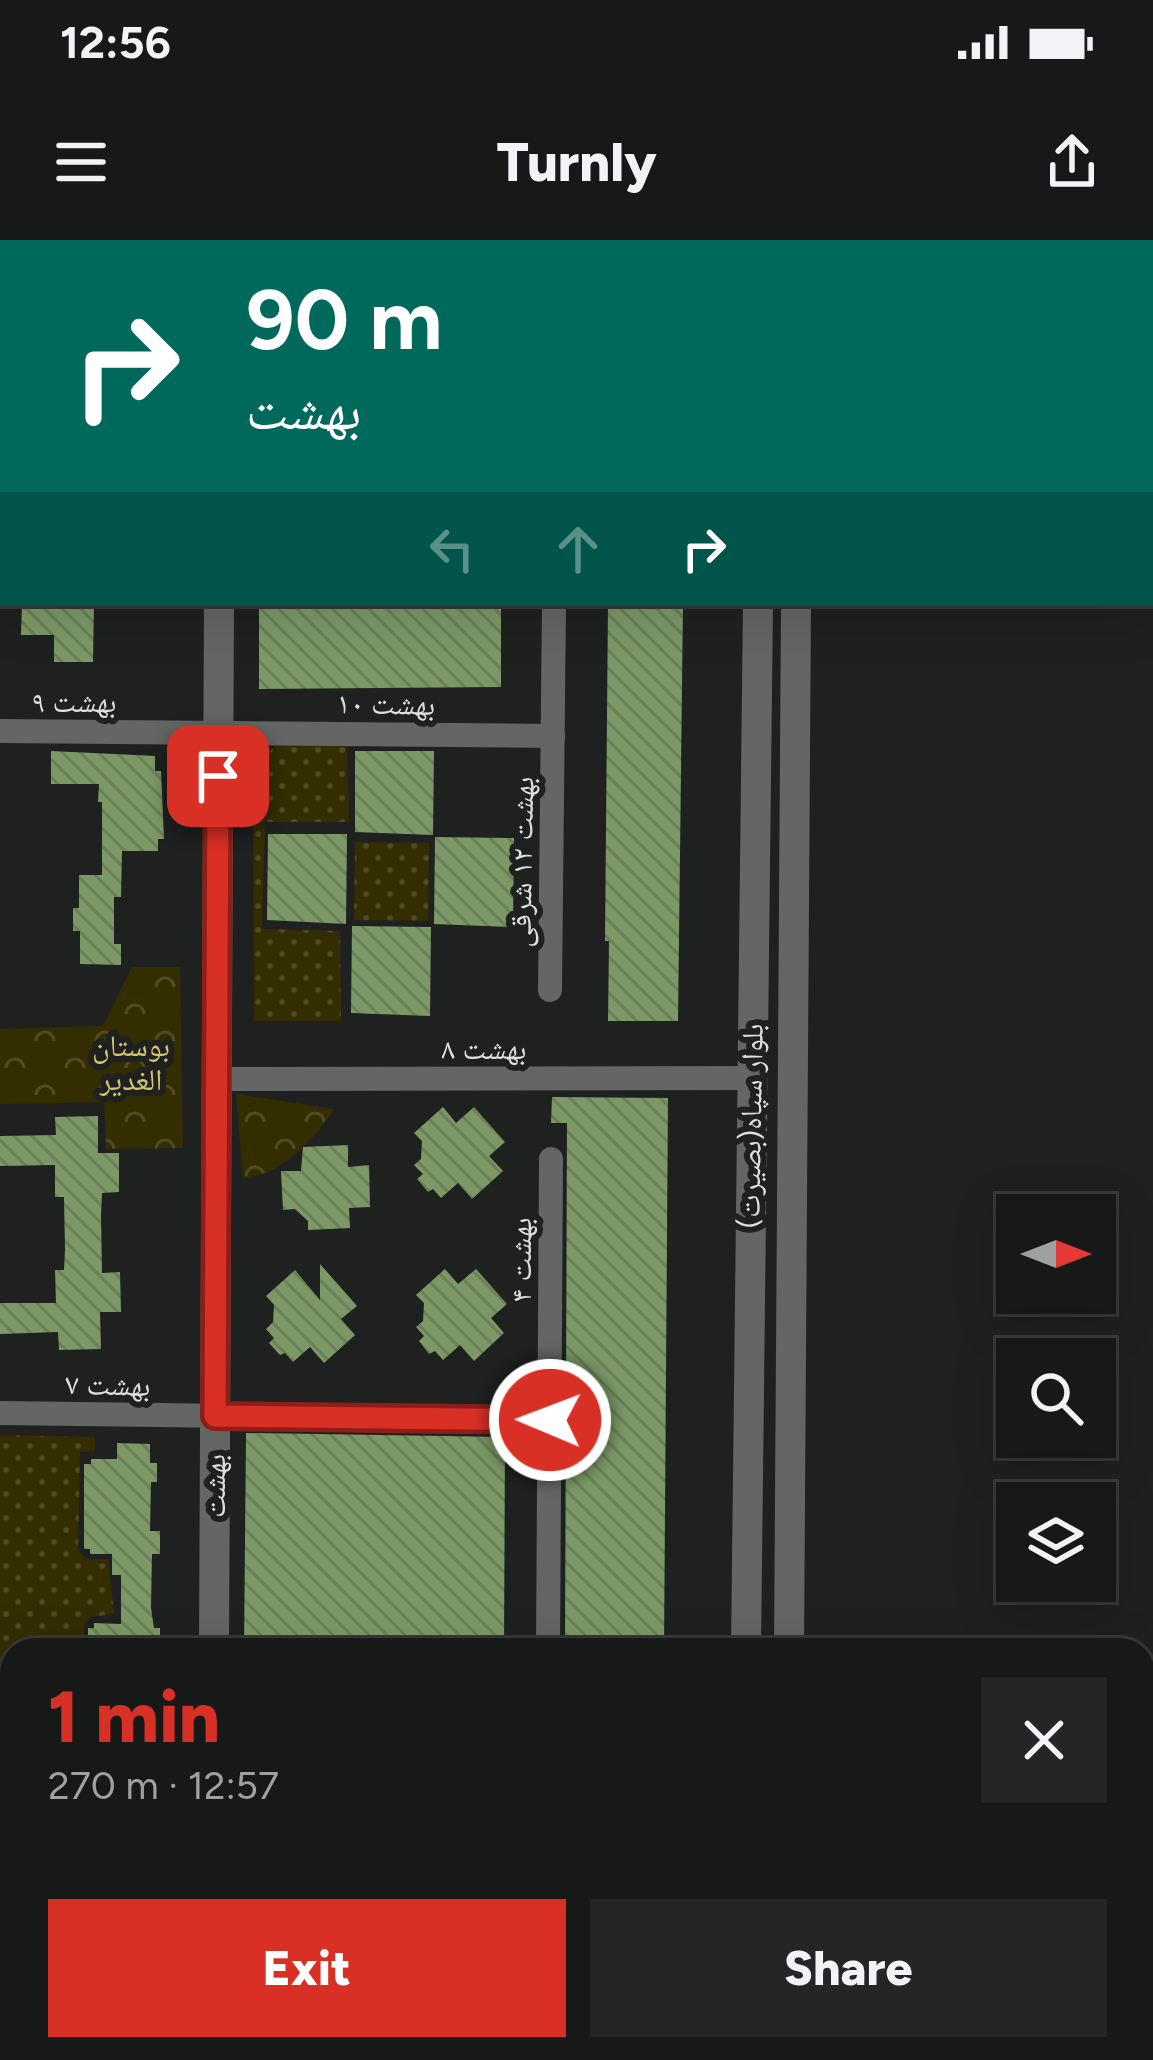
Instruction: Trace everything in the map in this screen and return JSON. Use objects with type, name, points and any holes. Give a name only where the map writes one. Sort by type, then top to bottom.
[{"type":"main road","name":"بهشت","points":[[214,1638],[219,606]]},
{"type":"main road","name":"بلوار سپاه(بصیرت)","points":[[746,1638],[758,606]]},
{"type":"main road","name":"بلوار سپاه(بصیرت)","points":[[790,1638],[796,606]]},
{"type":"main road","points":[[752,1078],[795,1080]]},
{"type":"street","name":"بهشت ۱۲ شرقی","points":[[550,990],[554,606]]},
{"type":"street","name":"بهشت ۹","points":[[0,731],[218,733]]},
{"type":"street","name":"بهشت ۱۰","points":[[218,733],[553,736]]},
{"type":"street","name":"بهشت ۸","points":[[217,1079],[752,1078]]},
{"type":"street","name":"بهشت ۴","points":[[548,1638],[551,1159]]},
{"type":"street","name":"بهشت ۷","points":[[0,1413],[550,1420]]},
{"type":"green space","points":[[347,744],[349,822],[265,822],[262,929],[340,931],[341,1021],[254,1021],[253,766],[275,746]]},
{"type":"green space","points":[[355,842],[429,843],[428,921],[354,920]]},
{"type":"green space","name":"بوستان الغدیر","points":[[132,967],[180,967],[183,1148],[106,1149],[104,1102],[0,1104],[0,1029],[103,1026]]},
{"type":"green space","points":[[236,1094],[334,1109],[295,1154],[270,1171],[243,1178]]},
{"type":"green space","points":[[0,1435],[95,1437],[95,1451],[80,1452],[78,1550],[86,1559],[108,1559],[114,1614],[90,1617],[84,1638],[0,1638]]},
{"type":"building","points":[[22,606],[94,606],[93,662],[54,662],[54,635],[21,635]]},
{"type":"building","points":[[259,606],[501,606],[501,687],[259,689]]},
{"type":"building","points":[[608,606],[683,606],[678,1021],[608,1021],[609,941],[605,941]]},
{"type":"building","points":[[51,751],[155,756],[155,771],[161,771],[164,839],[158,839],[158,851],[122,851],[121,897],[114,897],[114,944],[121,944],[121,965],[80,964],[80,931],[73,931],[73,908],[79,908],[79,875],[102,875],[102,802],[98,802],[99,784],[51,784]]},
{"type":"building","points":[[355,751],[434,751],[433,835],[355,832]]},
{"type":"building","points":[[268,834],[347,834],[346,924],[267,920]]},
{"type":"building","points":[[435,837],[514,838],[513,927],[434,924]]},
{"type":"building","points":[[352,926],[431,927],[430,1016],[351,1013]]},
{"type":"building","points":[[552,1097],[668,1098],[664,1638],[565,1638],[567,1123],[551,1123]]},
{"type":"building","points":[[443,1107],[456,1123],[474,1107],[505,1142],[489,1156],[503,1171],[472,1199],[458,1183],[441,1198],[417,1179],[423,1174],[414,1165],[421,1159],[422,1141],[414,1133]]},
{"type":"building","points":[[98,1116],[98,1153],[119,1153],[119,1192],[102,1193],[101,1216],[102,1273],[120,1272],[121,1312],[100,1312],[101,1349],[59,1350],[58,1332],[0,1334],[0,1303],[56,1303],[55,1270],[64,1270],[65,1250],[64,1197],[55,1197],[55,1165],[0,1166],[0,1136],[56,1135],[55,1117]]},
{"type":"building","points":[[348,1145],[348,1167],[369,1165],[370,1207],[349,1208],[350,1228],[308,1230],[308,1221],[295,1209],[283,1210],[281,1171],[301,1171],[303,1147]]},
{"type":"building","points":[[320,1264],[357,1306],[341,1319],[355,1335],[324,1363],[310,1347],[293,1362],[269,1343],[274,1338],[266,1329],[273,1322],[274,1305],[266,1296],[295,1270],[320,1300]]},
{"type":"building","points":[[445,1269],[458,1284],[476,1269],[507,1304],[491,1318],[504,1333],[474,1361],[460,1345],[443,1360],[435,1351],[429,1354],[419,1341],[424,1336],[416,1327],[423,1321],[424,1303],[416,1295]]},
{"type":"building","points":[[246,1433],[505,1437],[504,1638],[244,1638]]},
{"type":"building","points":[[117,1443],[150,1444],[150,1463],[157,1463],[157,1482],[151,1482],[150,1531],[160,1531],[160,1554],[152,1554],[151,1608],[160,1638],[88,1638],[88,1628],[94,1628],[94,1623],[121,1624],[121,1575],[112,1575],[112,1554],[90,1554],[90,1549],[84,1549],[84,1464],[91,1464],[91,1459],[117,1459]]},
{"type":"route","points":[[218,776],[215,1416],[550,1420]]}]
